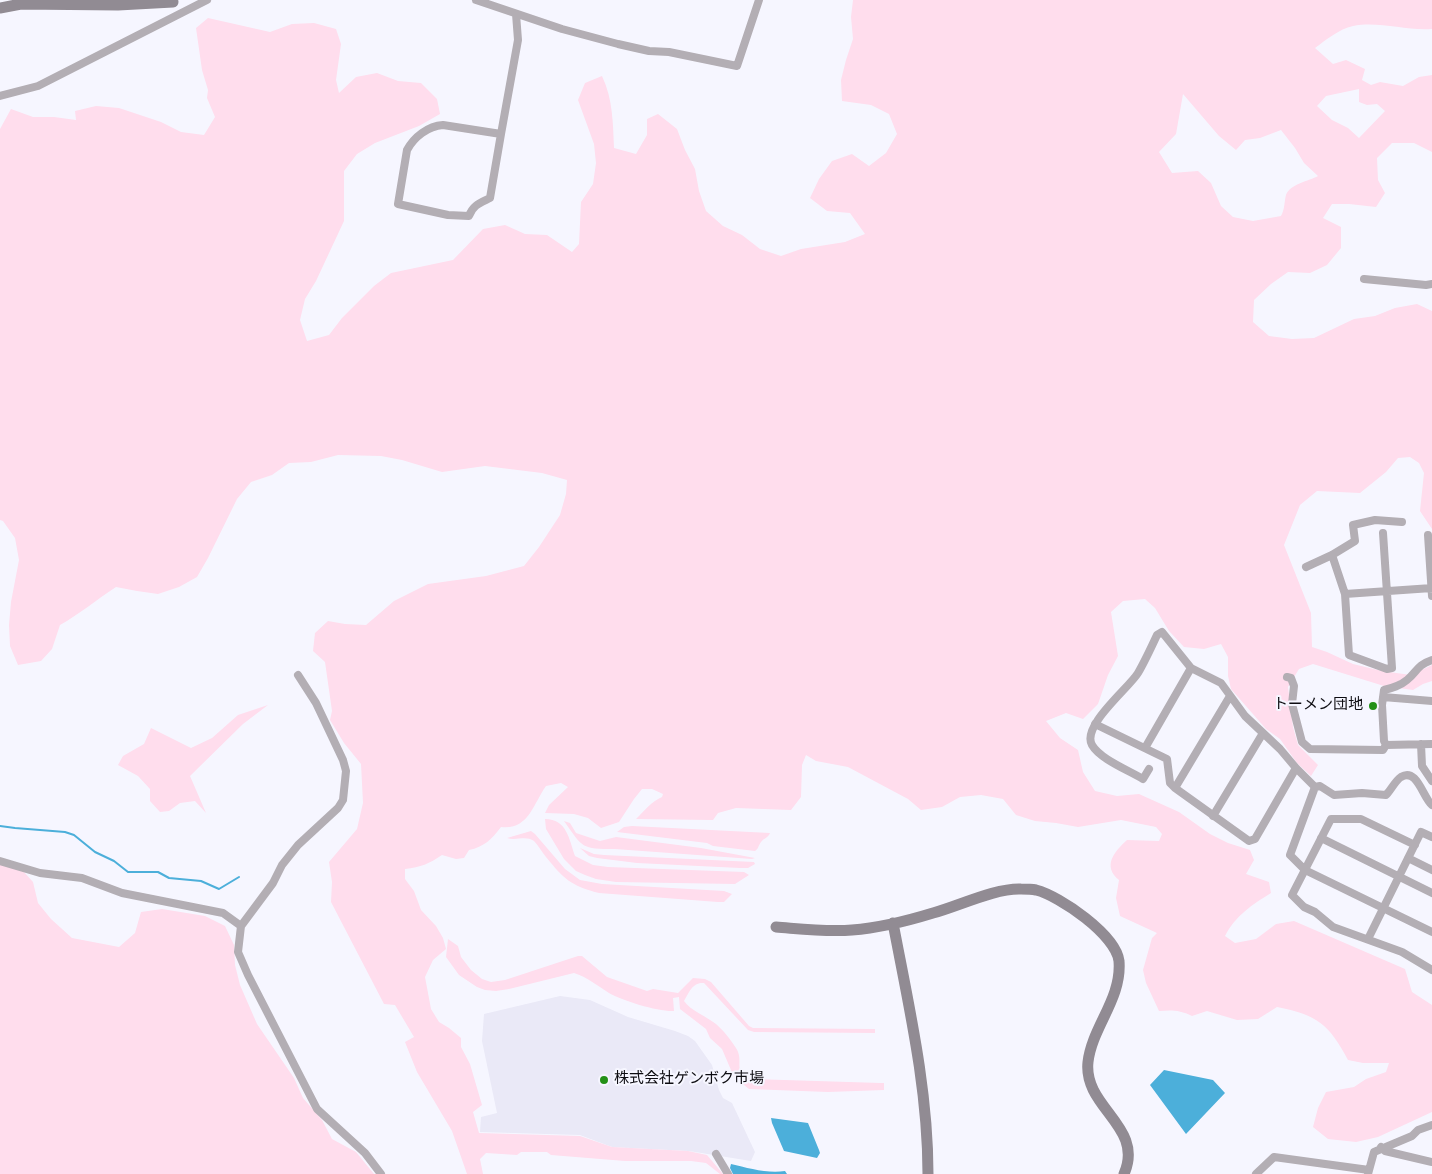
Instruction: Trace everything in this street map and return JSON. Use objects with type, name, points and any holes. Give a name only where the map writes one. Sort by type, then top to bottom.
[{"type":"street","points":[[0,96],[38,86],[207,0]]},
{"type":"street","points":[[476,0],[562,29],[649,52],[669,52],[737,66],[758,0]]},
{"type":"street","points":[[0,8],[21,4],[118,5],[178,1]]},
{"type":"street","points":[[501,134],[443,125],[436,126],[420,134],[407,150],[398,204],[448,215],[470,216],[476,205],[490,198],[518,40],[516,14]]},
{"type":"street","points":[[1364,279],[1432,284]]},
{"type":"street","points":[[1306,567],[1332,555],[1354,541],[1353,525],[1375,520],[1402,522]]},
{"type":"street","points":[[1332,555],[1344,594],[1349,655],[1387,669],[1392,668],[1383,533]]},
{"type":"street","points":[[1428,535],[1432,596]]},
{"type":"street","points":[[1344,594],[1432,588]]},
{"type":"street","points":[[1149,769],[1143,779],[1101,755],[1091,744],[1090,738],[1102,712],[1137,675],[1157,635],[1162,632],[1191,668],[1221,684],[1245,716],[1280,748],[1315,788]]},
{"type":"street","points":[[1386,745],[1384,741],[1384,690],[1402,684],[1409,679],[1418,667],[1432,660]]},
{"type":"street","points":[[1145,748],[1191,668]]},
{"type":"street","points":[[298,676],[316,703],[343,760],[346,771],[343,800],[338,808],[298,845],[282,865],[273,883],[241,926],[238,952],[317,1109],[360,1148],[380,1174]]},
{"type":"street","points":[[1287,678],[1292,678],[1294,686],[1292,704],[1302,742],[1310,749],[1383,750],[1386,745]]},
{"type":"street","points":[[1175,788],[1230,696]]},
{"type":"street","points":[[1383,698],[1432,701]]},
{"type":"street","points":[[1095,724],[1167,759],[1170,783],[1249,841],[1254,839],[1296,768]]},
{"type":"street","points":[[1213,816],[1263,733]]},
{"type":"street","points":[[1422,744],[1422,766],[1432,781]]},
{"type":"street","points":[[1386,745],[1432,744]]},
{"type":"street","points":[[1315,788],[1320,786],[1334,795],[1362,793],[1386,796],[1400,778],[1412,776],[1417,779],[1424,795],[1432,805]]},
{"type":"street","points":[[1315,788],[1290,855],[1305,870],[1432,932]]},
{"type":"street","points":[[1415,845],[1361,819],[1331,820],[1292,895],[1304,907],[1315,912],[1333,926],[1402,952],[1432,970]]},
{"type":"street","points":[[1368,939],[1421,832],[1432,837]]},
{"type":"street","points":[[1321,838],[1432,893]]},
{"type":"street","points":[[1408,858],[1432,870]]},
{"type":"street","points":[[0,861],[40,873],[82,878],[122,893],[223,913],[241,926]]},
{"type":"street","points":[[776,927],[815,931],[853,930],[934,913],[1000,892],[1019,888],[1036,890],[1054,897],[1071,908],[1104,933],[1114,946],[1118,959],[1119,972],[1115,993],[1091,1048],[1088,1061],[1088,1075],[1090,1086],[1121,1129],[1128,1142],[1128,1165],[1124,1174]]},
{"type":"street","points":[[893,923],[923,1082],[928,1136],[928,1174]]},
{"type":"street","points":[[1256,1174],[1274,1157],[1368,1172],[1374,1152],[1412,1136],[1418,1130],[1432,1124]]},
{"type":"street","points":[[1381,1148],[1385,1151],[1432,1162]]},
{"type":"street","points":[[716,1154],[728,1174]]},
{"type":"shaded area","points":[[853,0],[1432,0],[1432,29],[1373,25],[1353,26],[1338,32],[1315,48],[1333,64],[1346,60],[1365,69],[1362,80],[1371,85],[1380,82],[1403,86],[1419,77],[1432,75],[1432,152],[1414,143],[1392,143],[1377,158],[1378,180],[1385,193],[1376,207],[1332,204],[1323,218],[1341,227],[1341,248],[1327,265],[1310,273],[1288,272],[1271,284],[1254,300],[1253,322],[1269,336],[1292,339],[1314,338],[1354,319],[1375,316],[1395,308],[1417,304],[1432,311],[1432,529],[1420,511],[1424,473],[1419,463],[1410,457],[1398,458],[1386,472],[1360,493],[1317,491],[1300,505],[1284,545],[1311,613],[1312,647],[1353,664],[1382,671],[1411,675],[1432,665],[1432,681],[1413,690],[1384,686],[1313,664],[1299,669],[1288,687],[1293,727],[1298,745],[1318,765],[1311,776],[1297,763],[1280,739],[1266,729],[1231,689],[1228,676],[1228,657],[1221,644],[1204,649],[1184,647],[1169,631],[1155,608],[1145,599],[1123,601],[1111,612],[1118,656],[1108,675],[1098,704],[1083,719],[1066,713],[1046,721],[1060,738],[1078,750],[1083,772],[1095,791],[1117,796],[1139,794],[1179,812],[1210,834],[1228,843],[1250,850],[1254,860],[1246,874],[1269,882],[1271,893],[1245,911],[1234,922],[1225,936],[1235,943],[1256,939],[1276,924],[1294,921],[1405,969],[1412,992],[1432,1005],[1432,1112],[1378,1137],[1356,1142],[1328,1139],[1313,1127],[1318,1108],[1326,1092],[1354,1087],[1366,1079],[1386,1072],[1389,1063],[1363,1063],[1348,1060],[1328,1030],[1312,1018],[1291,1010],[1277,1007],[1258,1019],[1237,1020],[1207,1011],[1192,1016],[1176,1011],[1159,1011],[1146,983],[1143,970],[1152,938],[1157,933],[1120,916],[1116,898],[1119,880],[1111,870],[1114,854],[1127,840],[1159,841],[1162,834],[1156,827],[1121,820],[1078,827],[1035,821],[1016,815],[1003,799],[981,795],[960,797],[942,807],[921,810],[908,799],[848,767],[816,761],[806,755],[802,765],[801,797],[791,810],[736,808],[718,813],[713,820],[636,819],[651,804],[662,797],[663,794],[652,789],[642,789],[619,822],[601,828],[588,818],[574,814],[545,813],[549,805],[568,787],[561,783],[546,786],[524,820],[510,827],[501,827],[487,842],[469,850],[464,858],[456,859],[442,855],[425,865],[405,869],[405,879],[414,891],[421,910],[436,926],[443,938],[446,949],[433,960],[425,977],[431,1009],[439,1022],[461,1038],[461,1047],[470,1064],[482,1105],[473,1112],[479,1133],[580,1136],[612,1147],[688,1151],[707,1155],[723,1174],[720,1174],[706,1163],[691,1161],[625,1161],[551,1155],[547,1152],[521,1152],[517,1155],[486,1153],[480,1159],[483,1174],[467,1174],[452,1131],[417,1072],[405,1042],[414,1037],[395,1005],[384,1004],[331,902],[332,882],[329,862],[357,829],[363,803],[361,764],[344,743],[330,720],[332,711],[325,662],[313,651],[315,633],[328,621],[366,625],[394,601],[428,584],[486,576],[524,566],[560,515],[566,494],[567,480],[542,473],[485,466],[442,472],[381,456],[338,455],[311,462],[289,463],[272,475],[251,482],[237,499],[197,577],[179,587],[158,594],[116,587],[60,625],[52,649],[41,661],[18,665],[10,646],[9,625],[11,602],[19,560],[15,538],[3,521],[0,520],[0,129],[11,109],[33,117],[76,120],[75,111],[96,106],[119,108],[161,122],[181,132],[204,135],[215,117],[207,98],[208,90],[202,70],[196,28],[208,18],[270,32],[292,24],[314,23],[336,29],[341,44],[336,80],[339,93],[356,77],[377,73],[398,81],[421,83],[437,99],[440,114],[419,126],[375,143],[357,154],[344,171],[344,221],[316,281],[305,299],[300,320],[307,341],[329,335],[342,318],[374,286],[391,273],[453,260],[483,229],[505,225],[525,234],[547,235],[572,252],[579,244],[581,202],[593,184],[596,163],[594,144],[578,100],[585,83],[602,76],[606,85],[613,121],[614,148],[636,154],[647,135],[647,119],[658,114],[677,129],[695,169],[699,191],[706,211],[723,226],[742,235],[760,249],[781,256],[801,249],[845,242],[865,234],[850,213],[827,211],[810,198],[819,179],[832,161],[852,154],[869,166],[886,153],[897,134],[889,114],[871,105],[842,101],[841,80],[853,39],[851,17]],"holes":[[[1359,89],[1359,102],[1367,105],[1377,104],[1385,111],[1359,138],[1348,128],[1332,120],[1317,106],[1326,96]],[[1183,94],[1219,136],[1236,150],[1245,140],[1260,138],[1281,130],[1304,163],[1318,176],[1296,185],[1288,191],[1281,216],[1253,221],[1233,217],[1221,206],[1211,183],[1198,171],[1172,173],[1159,152],[1176,134]]]},
{"type":"shaded area","points":[[268,705],[243,724],[190,776],[206,813],[195,801],[180,803],[169,811],[160,812],[150,801],[150,789],[138,776],[118,765],[123,756],[144,744],[151,728],[191,748],[212,738],[238,715]]},
{"type":"shaded area","points":[[545,819],[558,822],[563,826],[575,856],[593,865],[744,872],[749,875],[735,884],[616,882],[596,879],[576,871],[564,859],[546,829]]},
{"type":"shaded area","points":[[564,821],[570,823],[576,833],[600,841],[616,837],[701,848],[755,858],[589,847],[575,837]]},
{"type":"shaded area","points":[[624,827],[770,833],[755,851],[617,832]]},
{"type":"shaded area","points":[[531,831],[565,869],[580,880],[602,884],[724,891],[732,894],[724,902],[718,902],[599,893],[581,888],[569,881],[552,865],[534,841],[528,838],[507,838]]},
{"type":"shaded area","points":[[580,848],[594,854],[604,855],[754,862],[755,864],[748,868],[740,868],[637,863],[589,856]]},
{"type":"shaded area","points":[[0,859],[23,871],[33,882],[38,903],[51,919],[72,938],[119,947],[135,933],[141,912],[162,909],[205,916],[225,926],[234,945],[235,965],[240,985],[257,1024],[294,1078],[303,1098],[322,1120],[332,1139],[356,1152],[374,1174],[0,1174]]},
{"type":"shaded area","points":[[448,939],[458,946],[461,957],[471,970],[482,979],[491,982],[505,980],[582,956],[607,977],[647,991],[653,989],[678,993],[693,978],[705,979],[711,982],[749,1026],[753,1028],[875,1029],[875,1033],[754,1032],[748,1030],[704,983],[694,986],[684,1001],[691,1008],[716,1024],[727,1035],[738,1053],[740,1070],[752,1079],[884,1083],[884,1090],[828,1092],[749,1089],[734,1077],[722,1049],[710,1038],[706,1029],[680,1009],[679,997],[673,998],[674,1011],[651,1008],[615,996],[588,979],[574,973],[509,989],[485,990],[459,975],[446,957]]},
{"type":"shaded area","name":"株式会社ゲンボク市場","points":[[560,996],[590,1000],[628,1017],[688,1036],[695,1041],[712,1065],[719,1090],[723,1098],[732,1103],[755,1152],[751,1161],[689,1151],[612,1147],[580,1135],[480,1132],[481,1117],[497,1113],[482,1041],[484,1014]]},
{"type":"water","points":[[1164,1070],[1213,1080],[1225,1093],[1186,1134],[1150,1085]]},
{"type":"water","points":[[771,1118],[808,1123],[820,1153],[817,1158],[784,1151]]},
{"type":"water","points":[[731,1164],[765,1171],[785,1171],[787,1174],[733,1174],[730,1168]]},
{"type":"waterway","points":[[0,826],[65,832],[74,835],[95,852],[114,861],[128,872],[158,872],[169,878],[201,881],[219,889],[239,877]]},
{"type":"place","name":"トーメン団地","points":[[1373,706]]},
{"type":"place","name":"株式会社ゲンボク市場","points":[[604,1080]]}]
